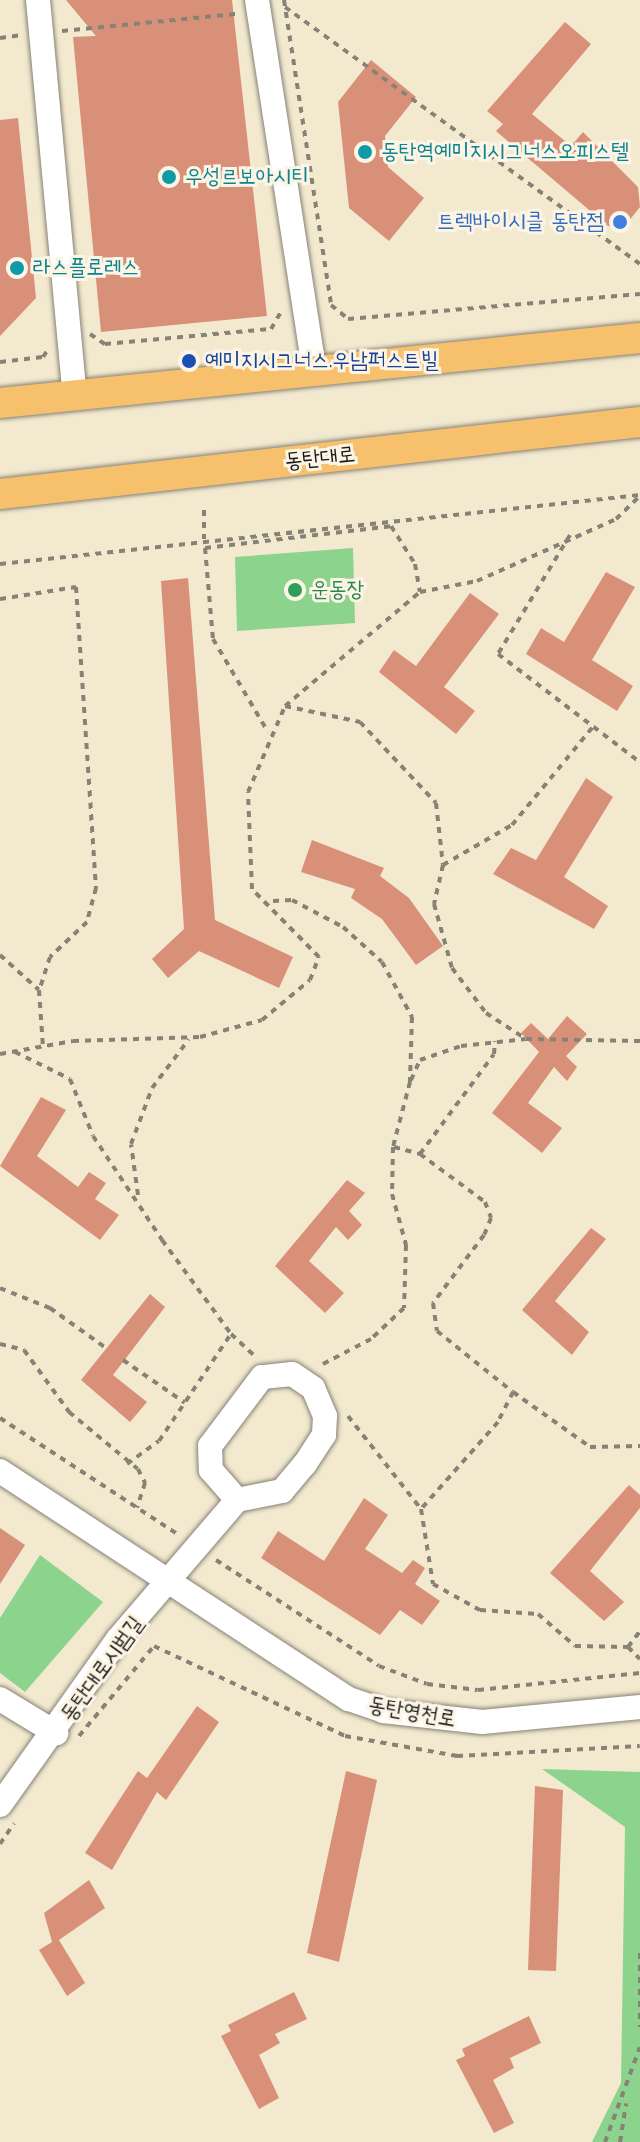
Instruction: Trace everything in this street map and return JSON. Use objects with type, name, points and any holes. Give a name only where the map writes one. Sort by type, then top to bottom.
[{"type":"main road","points":[[0,403],[640,338]]},
{"type":"main road","name":"동탄대로","points":[[0,494],[640,422]]},
{"type":"street","points":[[38,0],[75,396]]},
{"type":"street","points":[[257,0],[314,370]]},
{"type":"street","points":[[292,1374],[313,1388],[324,1435],[282,1491],[237,1500],[211,1470],[210,1446],[262,1377],[292,1374]]},
{"type":"street","points":[[0,1471],[171,1583]]},
{"type":"street","name":"동탄대로시범길","points":[[12,1807],[66,1737],[118,1639],[171,1583],[237,1500]]},
{"type":"street","name":"동탄영천로","points":[[171,1583],[349,1699],[383,1711],[482,1722],[640,1707]]},
{"type":"street","points":[[0,1699],[66,1737]]},
{"type":"path","points":[[284,0],[331,305],[348,319],[640,294]]},
{"type":"path","points":[[285,7],[640,264]]},
{"type":"path","points":[[58,31],[235,14]]},
{"type":"path","points":[[0,38],[24,35]]},
{"type":"path","points":[[88,323],[89,334],[105,344],[271,329],[282,308]]},
{"type":"path","points":[[0,362],[43,357],[58,335]]},
{"type":"path","points":[[0,1054],[43,1047],[189,1039],[262,1020],[310,980],[319,957],[271,901],[252,889],[248,792],[269,733],[285,706],[420,592],[477,581],[571,533],[616,519],[640,496]]},
{"type":"path","points":[[0,564],[640,496]]},
{"type":"path","points":[[204,510],[213,639],[269,733]]},
{"type":"path","points":[[205,548],[391,526],[415,564],[420,592]]},
{"type":"path","points":[[571,533],[498,654],[640,762]]},
{"type":"path","points":[[0,599],[76,587],[96,888],[87,922],[50,957],[39,990],[43,1047]]},
{"type":"path","points":[[285,706],[360,722],[401,762],[436,803],[443,865],[434,904],[452,968],[486,1013],[526,1039]]},
{"type":"path","points":[[443,865],[512,825],[592,728]]},
{"type":"path","points":[[271,901],[292,900],[343,927],[382,962],[412,1017],[410,1082]]},
{"type":"path","points":[[0,955],[39,990]]},
{"type":"path","points":[[138,1198],[131,1144],[152,1088],[189,1039]]},
{"type":"path","points":[[420,1154],[494,1054],[495,1041]]},
{"type":"path","points":[[314,1367],[371,1339],[404,1308],[406,1245],[392,1194],[393,1147],[410,1082],[420,1060],[495,1041],[640,1041]]},
{"type":"path","points":[[13,1051],[70,1079],[93,1136],[231,1334],[273,1364]]},
{"type":"path","points":[[393,1147],[420,1154],[485,1202],[491,1218],[440,1285],[433,1303],[437,1331],[513,1392],[590,1447],[640,1446]]},
{"type":"path","points":[[0,1288],[50,1308],[106,1348]]},
{"type":"path","points":[[127,1464],[159,1441],[231,1334]]},
{"type":"path","points":[[0,1344],[24,1350],[69,1412],[145,1483],[137,1508]]},
{"type":"path","points":[[123,1360],[185,1403]]},
{"type":"path","points":[[421,1509],[498,1422],[513,1392]]},
{"type":"path","points":[[344,1413],[421,1509],[433,1584],[480,1610],[538,1614],[575,1646],[628,1647],[640,1659]]},
{"type":"path","points":[[0,1418],[401,1677],[478,1690],[640,1673]]},
{"type":"path","points":[[628,1647],[640,1631]]},
{"type":"path","points":[[66,1737],[154,1646],[345,1736],[457,1756],[640,1746]]},
{"type":"path","points":[[0,1844],[12,1807]]},
{"type":"path","points":[[640,1953],[640,2027]]},
{"type":"path","points":[[620,2142],[627,2096],[640,2047]]},
{"type":"path","points":[[605,2142],[627,2096]]},
{"type":"green space","name":"운동장","points":[[353,548],[355,623],[237,631],[235,557]]},
{"type":"green space","points":[[40,1555],[103,1602],[25,1692],[0,1673],[0,1618]]},
{"type":"green space","points":[[542,1769],[640,1772],[640,2142],[592,2142],[621,2083],[625,1827]]},
{"type":"building","name":"우성르보아시티","points":[[66,0],[232,0],[267,316],[101,332],[73,37],[96,36]]},
{"type":"building","points":[[565,22],[591,44],[532,114],[571,146],[583,132],[638,187],[640,207],[624,227],[608,226],[496,131],[503,124],[487,111]]},
{"type":"building","name":"동탄역예미지시그너스오피스텔","points":[[371,60],[416,97],[385,136],[388,167],[424,198],[389,241],[349,208],[338,102]]},
{"type":"building","points":[[18,118],[36,298],[0,336],[0,120]]},
{"type":"building","points":[[606,572],[635,587],[592,660],[633,686],[617,711],[526,654],[541,628],[564,642]]},
{"type":"building","points":[[188,578],[215,920],[293,957],[279,988],[199,951],[168,978],[152,959],[184,929],[161,581]]},
{"type":"building","points":[[470,593],[499,614],[444,687],[475,711],[456,734],[379,672],[394,650],[416,666]]},
{"type":"building","points":[[586,778],[613,797],[564,877],[608,906],[594,929],[493,874],[511,848],[536,860]]},
{"type":"building","points":[[312,840],[384,868],[380,876],[409,898],[443,946],[416,965],[382,919],[351,898],[355,889],[301,872]]},
{"type":"building","points":[[567,1016],[587,1034],[566,1056],[577,1067],[567,1081],[554,1067],[528,1103],[562,1128],[542,1153],[492,1113],[539,1052],[521,1033],[531,1023],[548,1039]]},
{"type":"building","points":[[41,1097],[66,1110],[37,1156],[78,1187],[89,1172],[106,1183],[95,1199],[119,1215],[100,1240],[0,1166]]},
{"type":"building","points":[[347,1180],[365,1193],[349,1211],[362,1225],[348,1240],[336,1227],[309,1261],[344,1293],[325,1313],[275,1266]]},
{"type":"building","points":[[591,1228],[606,1239],[555,1301],[589,1332],[572,1355],[522,1310]]},
{"type":"building","points":[[150,1294],[165,1307],[113,1375],[147,1402],[130,1422],[81,1380]]},
{"type":"building","points":[[629,1485],[640,1495],[640,1508],[590,1571],[624,1602],[604,1621],[550,1573]]},
{"type":"building","points":[[364,1498],[388,1515],[365,1549],[402,1573],[413,1560],[425,1568],[415,1584],[440,1601],[422,1625],[400,1610],[380,1635],[261,1558],[278,1531],[324,1561]]},
{"type":"building","points":[[0,1528],[25,1545],[0,1584]]},
{"type":"building","points":[[197,1706],[219,1722],[166,1800],[157,1792],[112,1870],[85,1853],[138,1771],[147,1778]]},
{"type":"building","points":[[346,1771],[377,1780],[339,1962],[307,1953]]},
{"type":"building","points":[[535,1786],[563,1790],[556,1971],[528,1970]]},
{"type":"building","points":[[89,1880],[105,1908],[59,1940],[85,1983],[67,1996],[39,1950],[52,1942],[44,1913]]},
{"type":"building","points":[[294,1992],[307,2019],[275,2034],[280,2043],[259,2055],[279,2098],[259,2109],[221,2036],[231,2031],[228,2025]]},
{"type":"building","points":[[529,2016],[541,2043],[510,2058],[514,2068],[493,2080],[514,2123],[494,2133],[456,2060],[465,2056],[462,2049]]},
{"type":"place","name":"동탄역예미지시그너스오피스텔","points":[[365,152]]},
{"type":"place","name":"우성르보아시티","points":[[169,177]]},
{"type":"place","name":"트렉바이시클 동탄점","points":[[620,222]]},
{"type":"place","name":"라스플로레스","points":[[17,268]]},
{"type":"place","name":"예미지시그너스.우남퍼스트빌","points":[[189,361]]},
{"type":"place","name":"운동장","points":[[295,590]]}]
